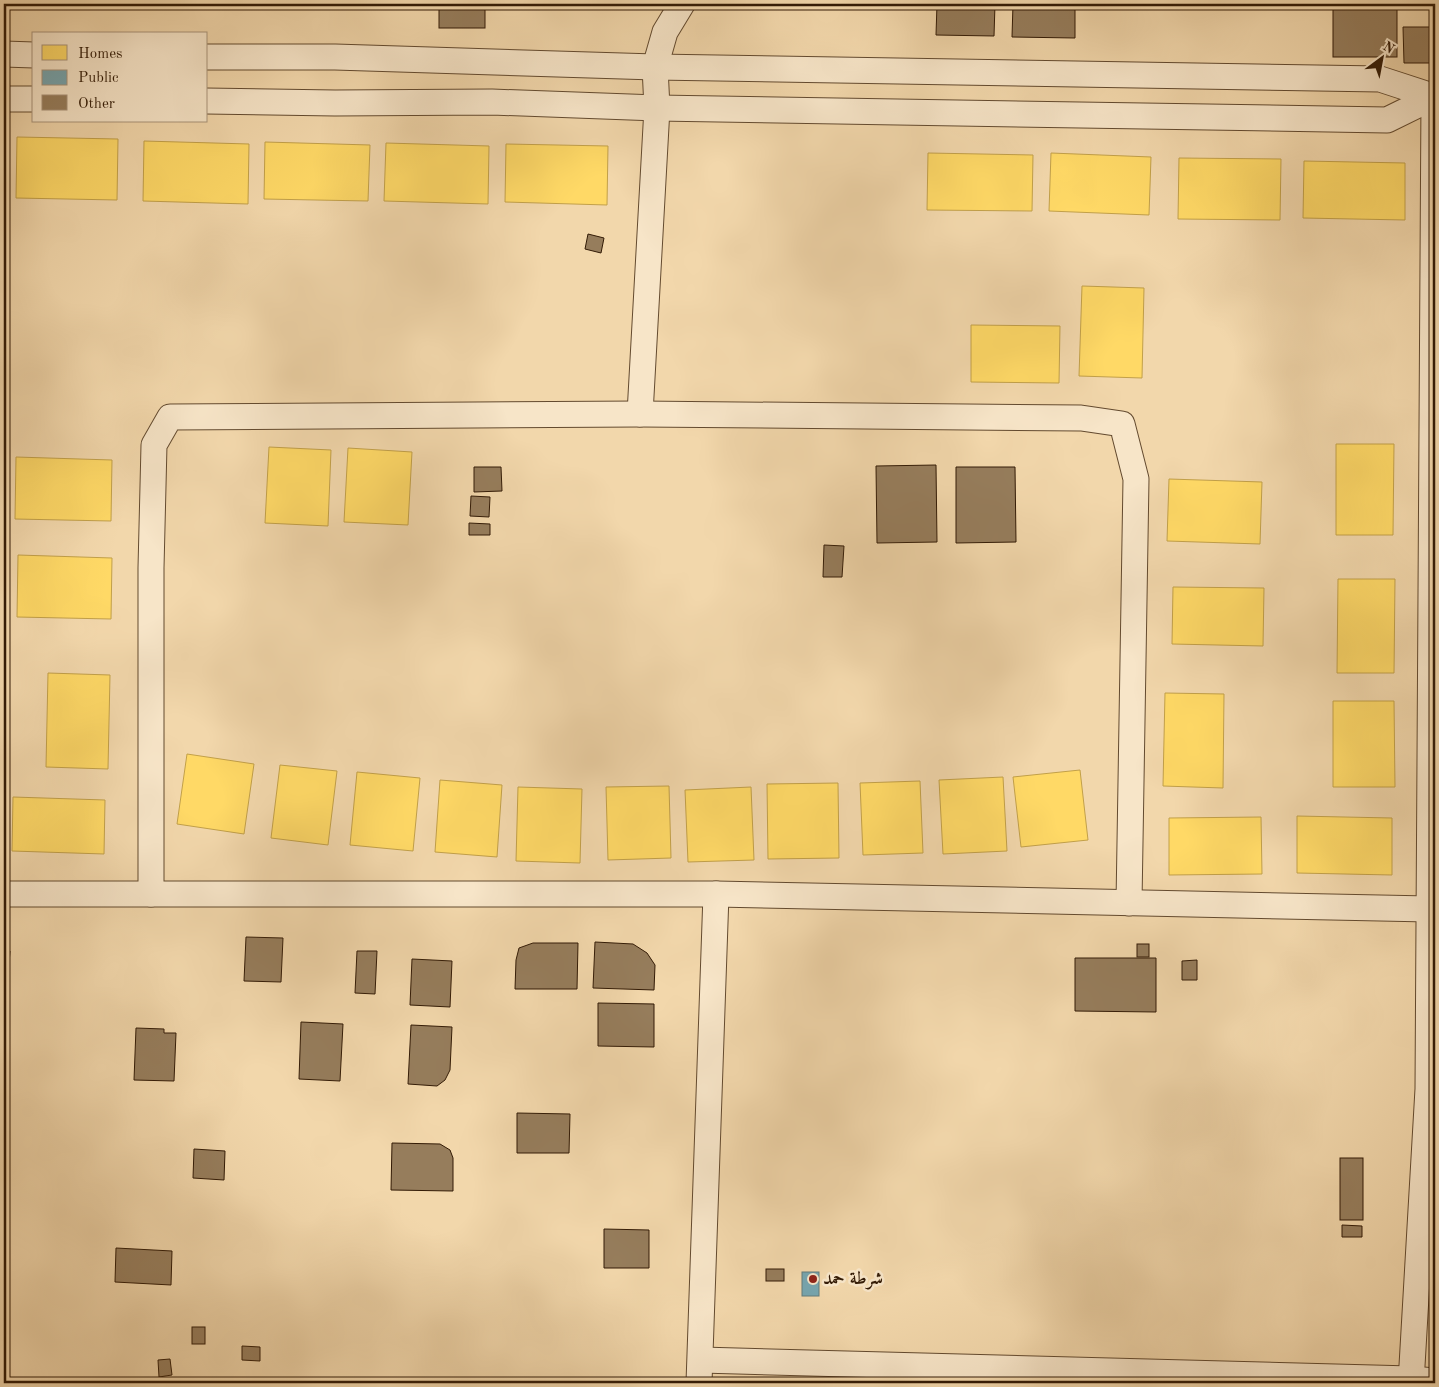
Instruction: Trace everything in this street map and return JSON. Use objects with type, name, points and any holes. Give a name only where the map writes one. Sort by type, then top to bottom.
[{"type":"street","points":[[640,414],[657,108],[655,67],[665,32],[682,4]]},
{"type":"street","points":[[4,54],[32,55]]},
{"type":"street","points":[[208,57],[336,57],[655,67],[1380,79],[1434,97]]},
{"type":"street","points":[[208,101],[492,102],[657,108],[1387,120],[1434,97]]},
{"type":"street","points":[[1411,1381],[1432,1089],[1429,909],[1434,97]]},
{"type":"street","points":[[4,99],[32,99]]},
{"type":"street","points":[[151,894],[151,568],[154,445],[170,417],[640,414],[1081,418],[1122,424],[1136,479],[1129,903]]},
{"type":"street","points":[[4,894],[716,894],[1429,909]]},
{"type":"street","points":[[716,894],[700,1372],[1435,1381]]},
{"type":"building: Homes","points":[[17,137],[118,139],[117,200],[16,198]]},
{"type":"building: Homes","points":[[144,141],[249,144],[248,204],[143,201]]},
{"type":"building: Homes","points":[[265,142],[370,145],[368,201],[264,199]]},
{"type":"building: Homes","points":[[386,143],[489,146],[488,204],[384,201]]},
{"type":"building: Homes","points":[[506,144],[608,146],[607,205],[505,202]]},
{"type":"building: Homes","points":[[928,153],[1033,155],[1032,211],[927,210]]},
{"type":"building: Homes","points":[[1051,153],[1151,157],[1149,215],[1049,211]]},
{"type":"building: Homes","points":[[1179,158],[1281,159],[1280,220],[1178,219]]},
{"type":"building: Homes","points":[[1304,161],[1405,163],[1405,220],[1303,218]]},
{"type":"building: Homes","points":[[1082,286],[1144,288],[1142,378],[1079,376]]},
{"type":"building: Homes","points":[[971,325],[1060,326],[1059,383],[971,382]]},
{"type":"building: Homes","points":[[1336,444],[1394,444],[1393,535],[1336,535]]},
{"type":"building: Homes","points":[[269,447],[331,450],[328,526],[265,523]]},
{"type":"building: Homes","points":[[348,448],[412,452],[408,525],[344,522]]},
{"type":"building: Homes","points":[[16,457],[112,460],[111,521],[15,519]]},
{"type":"building: Homes","points":[[1169,479],[1262,482],[1260,544],[1167,541]]},
{"type":"building: Homes","points":[[18,555],[112,558],[111,619],[17,617]]},
{"type":"building: Homes","points":[[1338,579],[1395,579],[1394,673],[1337,673]]},
{"type":"building: Homes","points":[[1173,587],[1264,588],[1263,646],[1172,644]]},
{"type":"building: Homes","points":[[48,673],[110,675],[108,769],[46,767]]},
{"type":"building: Homes","points":[[1165,693],[1224,694],[1223,788],[1163,786]]},
{"type":"building: Homes","points":[[1333,701],[1394,701],[1395,787],[1333,787]]},
{"type":"building: Homes","points":[[187,754],[254,764],[244,834],[177,824]]},
{"type":"building: Homes","points":[[280,765],[337,771],[328,845],[271,838]]},
{"type":"building: Homes","points":[[1080,770],[1088,840],[1021,847],[1013,777]]},
{"type":"building: Homes","points":[[357,772],[420,778],[413,851],[350,845]]},
{"type":"building: Homes","points":[[1003,777],[1007,851],[943,854],[939,780]]},
{"type":"building: Homes","points":[[440,780],[502,785],[497,857],[435,852]]},
{"type":"building: Homes","points":[[920,781],[923,853],[863,855],[860,783]]},
{"type":"building: Homes","points":[[838,783],[839,858],[768,859],[767,784]]},
{"type":"building: Homes","points":[[669,786],[671,858],[608,860],[606,787]]},
{"type":"building: Homes","points":[[518,787],[582,789],[580,863],[516,861]]},
{"type":"building: Homes","points":[[751,787],[754,860],[688,862],[685,790]]},
{"type":"building: Homes","points":[[13,797],[105,800],[104,854],[12,851]]},
{"type":"building: Homes","points":[[1297,816],[1392,818],[1392,875],[1297,873]]},
{"type":"building: Homes","points":[[1261,817],[1262,874],[1169,875],[1169,818]]},
{"type":"building: Public","points":[[802,1272],[819,1272],[819,1296],[802,1296]]},
{"type":"building: Other","points":[[439,4],[485,4],[485,28],[439,28]]},
{"type":"building: Other","points":[[937,4],[995,4],[994,36],[936,35]]},
{"type":"building: Other","points":[[1013,4],[1075,4],[1075,38],[1012,37]]},
{"type":"building: Other","points":[[1333,4],[1397,4],[1397,57],[1333,57]]},
{"type":"building: Other","points":[[1403,27],[1435,27],[1435,63],[1404,63]]},
{"type":"building: Other","points":[[588,234],[604,238],[601,253],[585,249]]},
{"type":"building: Other","points":[[936,465],[937,542],[877,543],[876,466]]},
{"type":"building: Other","points":[[474,467],[501,467],[502,491],[474,492]]},
{"type":"building: Other","points":[[956,467],[1015,467],[1016,542],[956,543]]},
{"type":"building: Other","points":[[471,496],[490,497],[489,517],[470,516]]},
{"type":"building: Other","points":[[469,523],[490,524],[490,535],[469,535]]},
{"type":"building: Other","points":[[824,545],[844,546],[842,577],[823,577]]},
{"type":"building: Other","points":[[246,937],[283,938],[281,982],[244,981]]},
{"type":"building: Other","points":[[595,942],[633,944],[647,953],[655,965],[654,990],[593,988]]},
{"type":"building: Other","points":[[533,943],[578,943],[577,989],[515,989],[516,960],[519,948]]},
{"type":"building: Other","points":[[1137,944],[1149,944],[1149,957],[1137,957]]},
{"type":"building: Other","points":[[4,951],[10,951],[8,976],[4,976]]},
{"type":"building: Other","points":[[357,951],[377,951],[375,994],[355,993]]},
{"type":"building: Other","points":[[1075,958],[1156,958],[1156,1012],[1075,1011]]},
{"type":"building: Other","points":[[412,959],[452,961],[450,1007],[410,1005]]},
{"type":"building: Other","points":[[1197,960],[1197,980],[1182,980],[1182,961]]},
{"type":"building: Other","points":[[4,983],[8,983],[8,1000],[4,1000]]},
{"type":"building: Other","points":[[598,1003],[654,1004],[654,1047],[598,1046]]},
{"type":"building: Other","points":[[4,1016],[7,1017],[5,1061],[4,1061]]},
{"type":"building: Other","points":[[301,1022],[343,1024],[340,1081],[299,1079]]},
{"type":"building: Other","points":[[411,1025],[452,1027],[450,1070],[445,1080],[437,1086],[408,1084]]},
{"type":"building: Other","points":[[136,1028],[164,1029],[164,1033],[176,1033],[174,1081],[134,1080]]},
{"type":"building: Other","points":[[517,1113],[570,1114],[569,1153],[517,1153]]},
{"type":"building: Other","points":[[392,1143],[440,1144],[450,1150],[453,1158],[453,1191],[391,1190]]},
{"type":"building: Other","points":[[194,1149],[225,1151],[224,1180],[193,1178]]},
{"type":"building: Other","points":[[1340,1158],[1363,1158],[1363,1220],[1340,1220]]},
{"type":"building: Other","points":[[1342,1225],[1362,1226],[1362,1237],[1342,1237]]},
{"type":"building: Other","points":[[604,1229],[649,1230],[649,1268],[604,1268]]},
{"type":"building: Other","points":[[116,1248],[172,1251],[171,1285],[115,1282]]},
{"type":"building: Other","points":[[766,1269],[784,1269],[784,1281],[766,1281]]},
{"type":"building: Other","points":[[192,1327],[205,1327],[205,1344],[192,1344]]},
{"type":"building: Other","points":[[242,1346],[260,1347],[260,1361],[242,1360]]},
{"type":"building: Other","points":[[170,1359],[172,1375],[159,1377],[158,1360]]},
{"type":"place","name":"شرطة حمد","points":[[813,1279]]}]
